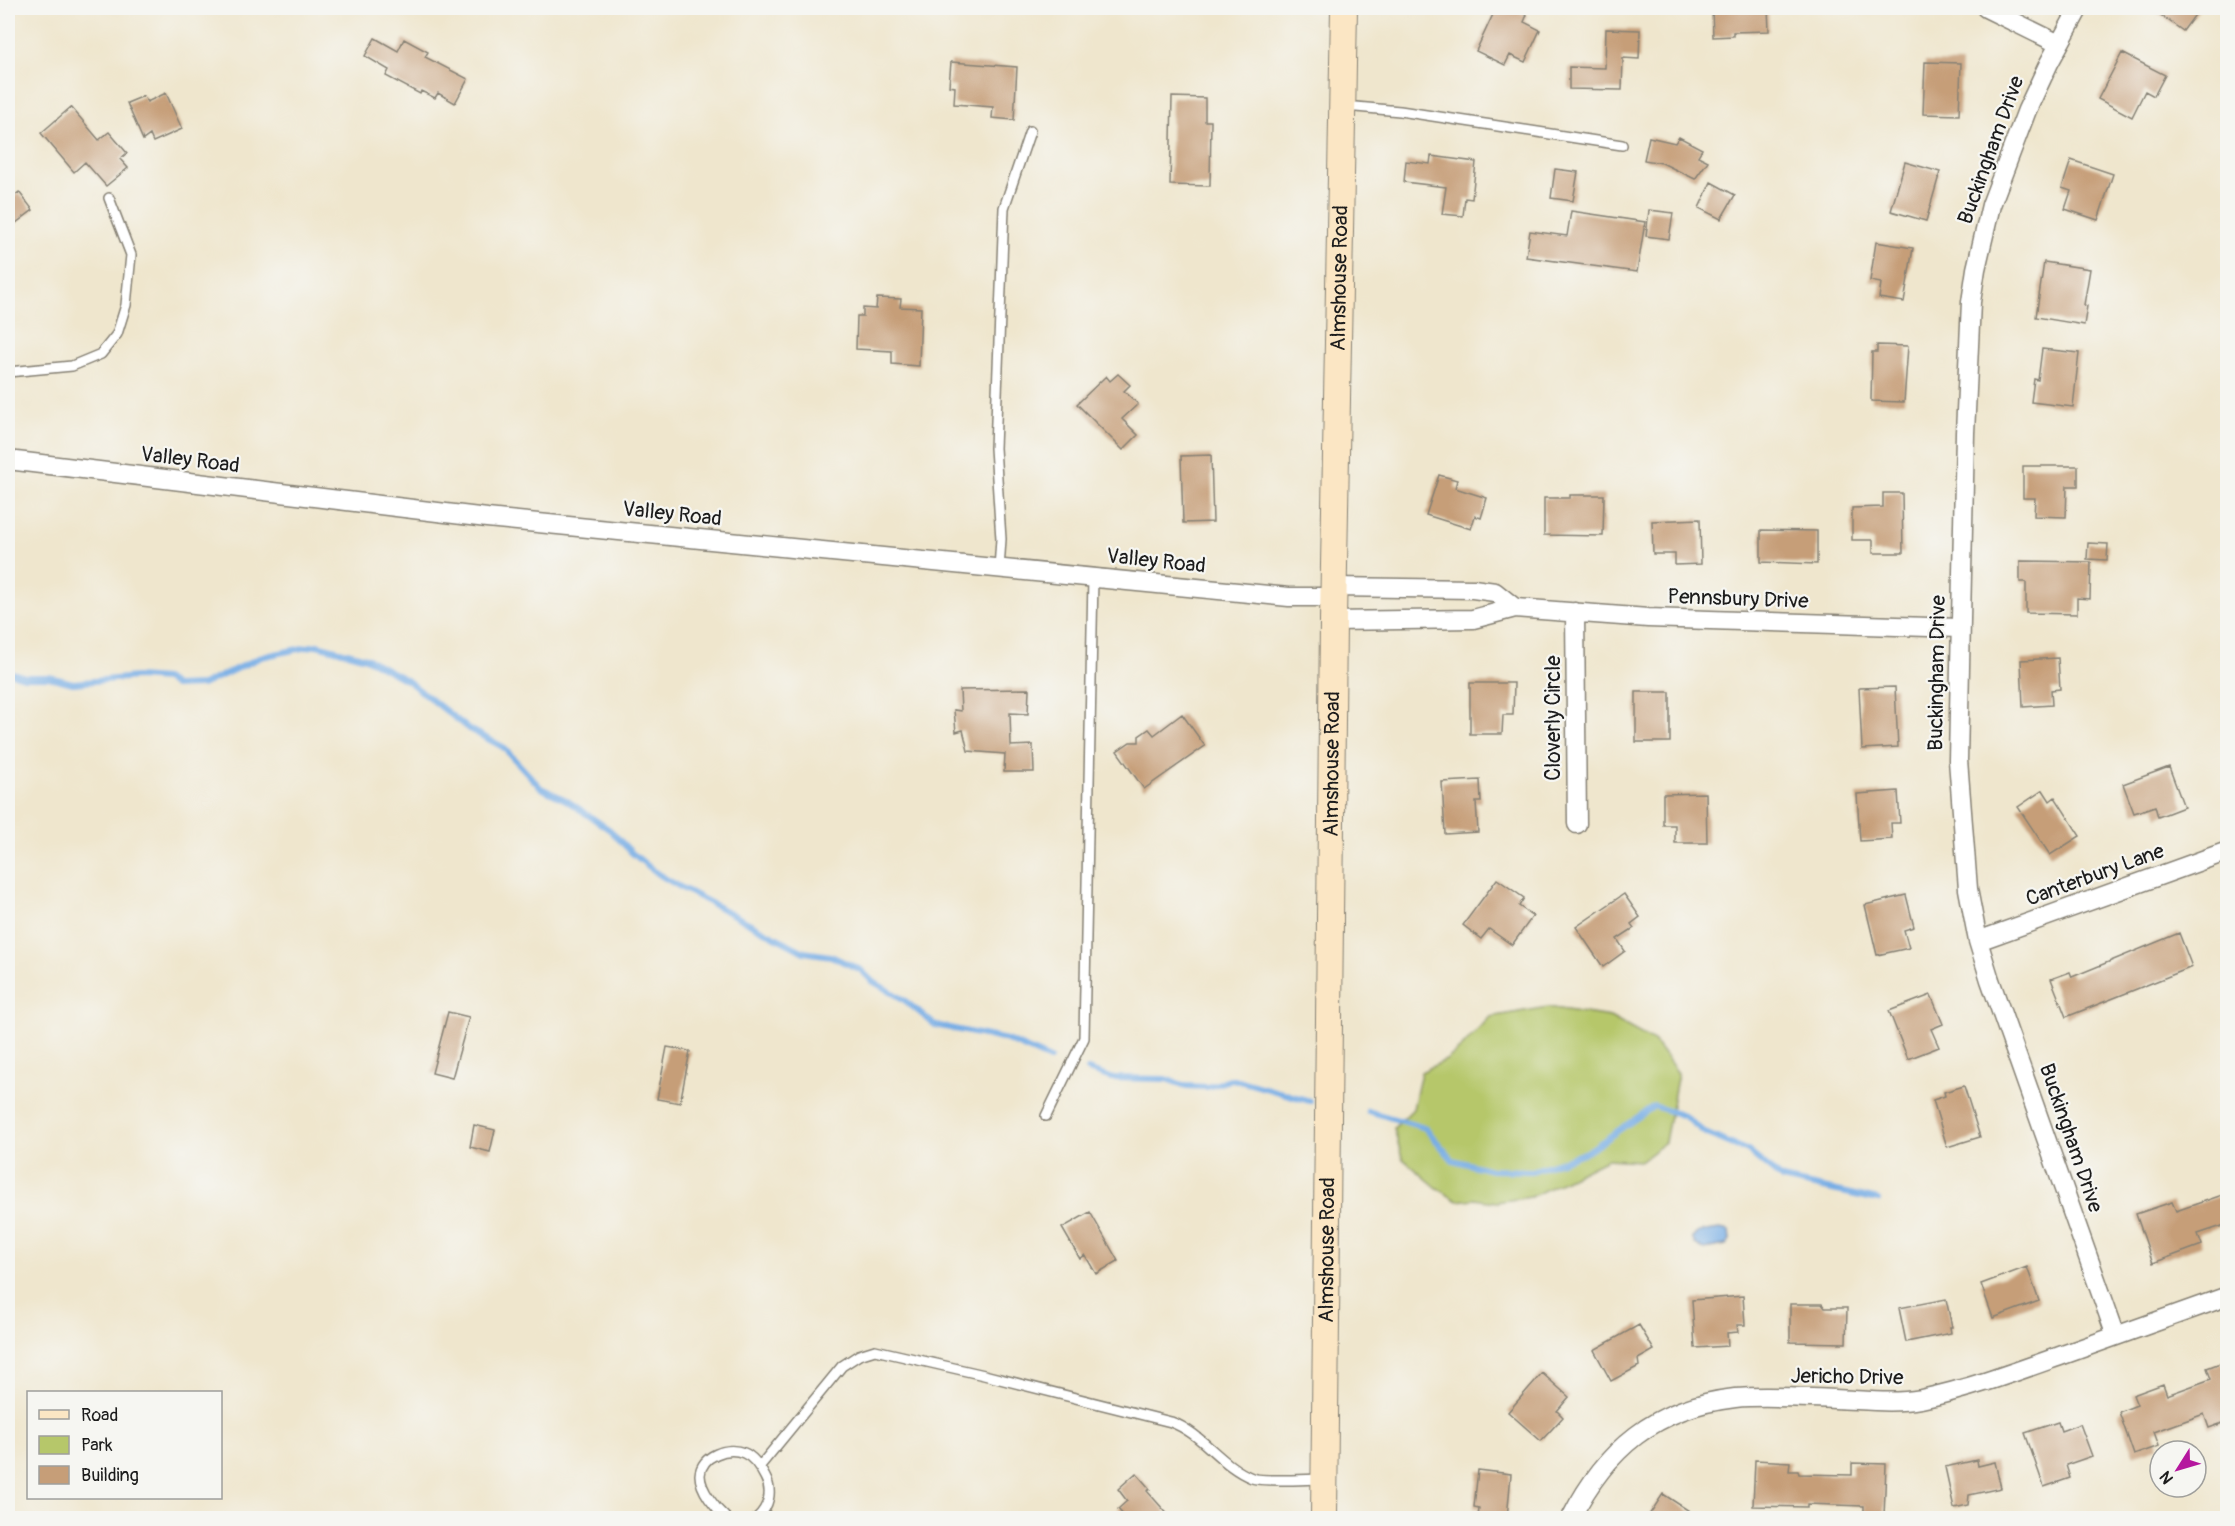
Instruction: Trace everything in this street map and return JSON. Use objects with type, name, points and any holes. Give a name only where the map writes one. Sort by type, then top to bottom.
[{"type":"main road","name":"Almshouse Road","points":[[1324,1518],[1333,602],[1344,8]]},
{"type":"street","points":[[1986,8],[2059,44]]},
{"type":"street","name":"Buckingham Drive","points":[[2079,8],[2023,120],[1991,205],[1976,269],[1971,302],[1965,433],[1958,760],[1968,889],[1978,941],[2116,1336]]},
{"type":"street","name":"Valley Road","points":[[8,460],[486,518],[1333,602]]},
{"type":"street","points":[[1333,602],[1473,589],[1495,592],[1515,608]]},
{"type":"street","name":"Pennsbury Drive","points":[[1333,602],[1473,619],[1515,608],[1648,618],[1960,628]]},
{"type":"street","name":"Cloverly Circle","points":[[1575,612],[1576,824]]},
{"type":"street","name":"Canterbury Lane","points":[[1978,941],[2228,851]]},
{"type":"street","name":"Jericho Drive","points":[[1571,1518],[1586,1490],[1616,1452],[1644,1430],[1684,1409],[1710,1401],[1738,1398],[1889,1402],[1918,1399],[2000,1377],[2228,1296]]},
{"type":"lane","points":[[1343,106],[1400,111],[1622,145]]},
{"type":"lane","points":[[999,569],[1001,539],[996,448],[1004,207],[1030,131]]},
{"type":"lane","points":[[8,372],[72,366],[101,354],[117,334],[126,306],[131,255],[109,198]]},
{"type":"lane","points":[[1046,1116],[1084,1038],[1093,578]]},
{"type":"lane","points":[[760,1466],[842,1366],[859,1355],[875,1350],[984,1375],[1183,1426],[1253,1479],[1325,1479]]},
{"type":"lane","points":[[726,1518],[703,1488],[700,1477],[706,1462],[713,1455],[737,1451],[745,1453],[760,1466],[769,1483],[770,1492],[763,1512],[757,1518]]},
{"type":"green space","points":[[1548,1007],[1610,1017],[1654,1041],[1678,1073],[1665,1142],[1641,1161],[1607,1159],[1531,1197],[1496,1202],[1474,1199],[1457,1201],[1437,1188],[1402,1158],[1394,1128],[1413,1109],[1421,1072],[1446,1060],[1462,1047],[1490,1017]]},
{"type":"water","points":[[1720,1229],[1729,1231],[1730,1241],[1726,1245],[1704,1249],[1695,1244],[1692,1237],[1699,1232]]},
{"type":"building","points":[[1496,8],[1511,8],[1527,15],[1524,22],[1540,30],[1525,62],[1510,55],[1505,65],[1476,51]]},
{"type":"building","points":[[1712,8],[1768,8],[1769,31],[1733,32],[1733,36],[1713,37]]},
{"type":"building","points":[[2151,8],[2200,8],[2183,31]]},
{"type":"building","points":[[1606,29],[1640,30],[1639,59],[1623,58],[1622,90],[1569,89],[1569,67],[1605,68]]},
{"type":"building","points":[[375,38],[398,51],[404,39],[428,52],[425,57],[468,79],[455,103],[438,93],[435,98],[421,91],[420,94],[386,76],[389,70],[365,56]]},
{"type":"building","points":[[2122,53],[2165,75],[2154,96],[2145,91],[2132,117],[2098,99]]},
{"type":"building","points":[[951,62],[1017,67],[1014,120],[992,118],[993,107],[954,104],[955,87],[949,86]]},
{"type":"building","points":[[1925,62],[1961,63],[1959,115],[1923,114]]},
{"type":"building","points":[[166,93],[182,129],[153,142],[150,135],[143,140],[127,103],[144,96],[147,102]]},
{"type":"building","points":[[1172,97],[1205,98],[1205,121],[1211,121],[1210,186],[1170,185]]},
{"type":"building","points":[[71,107],[99,140],[109,132],[127,153],[120,159],[128,168],[106,186],[85,162],[74,172],[41,133]]},
{"type":"building","points":[[1649,137],[1675,143],[1679,137],[1702,149],[1698,156],[1708,161],[1695,179],[1662,163],[1644,160]]},
{"type":"building","points":[[1431,156],[1476,162],[1472,199],[1465,198],[1463,216],[1442,214],[1446,187],[1404,182],[1406,161],[1430,164]]},
{"type":"building","points":[[2071,160],[2113,174],[2098,220],[2065,209],[2071,191],[2062,188]]},
{"type":"building","points":[[1905,162],[1940,172],[1926,221],[1891,211]]},
{"type":"building","points":[[1555,169],[1578,172],[1573,201],[1551,198]]},
{"type":"building","points":[[1711,182],[1735,195],[1721,219],[1699,208]]},
{"type":"building","points":[[19,192],[33,210],[8,229],[8,201]]},
{"type":"building","points":[[1649,210],[1673,213],[1669,239],[1646,236]]},
{"type":"building","points":[[1571,211],[1645,222],[1637,272],[1526,257],[1530,231],[1567,236]]},
{"type":"building","points":[[1876,242],[1913,248],[1904,302],[1879,298],[1881,283],[1870,281]]},
{"type":"building","points":[[2044,262],[2090,269],[2084,305],[2087,306],[2084,325],[2036,317]]},
{"type":"building","points":[[877,298],[901,299],[900,307],[921,308],[919,366],[892,364],[892,351],[856,349],[857,316],[863,316],[863,308],[876,309]]},
{"type":"building","points":[[1877,345],[1908,346],[1904,402],[1871,401],[1872,352],[1877,352]]},
{"type":"building","points":[[2042,349],[2079,353],[2073,407],[2031,402],[2034,379],[2038,380]]},
{"type":"building","points":[[1118,374],[1130,385],[1124,391],[1138,404],[1122,419],[1138,435],[1123,450],[1077,404],[1106,376],[1110,381]]},
{"type":"building","points":[[1211,455],[1213,522],[1183,523],[1181,456]]},
{"type":"building","points":[[2023,466],[2078,466],[2078,486],[2067,486],[2066,517],[2034,516],[2035,498],[2023,498]]},
{"type":"building","points":[[1439,475],[1457,480],[1455,488],[1487,498],[1481,518],[1475,516],[1471,529],[1426,515]]},
{"type":"building","points":[[1883,493],[1902,493],[1903,553],[1873,553],[1873,540],[1852,540],[1852,508],[1883,507]]},
{"type":"building","points":[[1570,495],[1604,495],[1603,536],[1544,535],[1544,498],[1570,498]]},
{"type":"building","points":[[1700,519],[1701,564],[1675,565],[1675,554],[1653,554],[1652,521]]},
{"type":"building","points":[[1761,530],[1817,531],[1817,564],[1761,562]]},
{"type":"building","points":[[2088,543],[2108,544],[2107,560],[2087,559]]},
{"type":"building","points":[[2020,561],[2091,562],[2090,599],[2077,598],[2077,614],[2026,613],[2026,582],[2020,582]]},
{"type":"building","points":[[2058,658],[2060,689],[2051,690],[2052,705],[2023,707],[2021,660]]},
{"type":"building","points":[[1470,683],[1514,683],[1513,715],[1503,715],[1502,734],[1470,734]]},
{"type":"building","points":[[1895,687],[1898,747],[1862,749],[1859,688]]},
{"type":"building","points":[[1029,689],[1028,714],[1010,713],[1011,746],[1033,745],[1034,772],[1004,772],[1005,754],[968,751],[963,730],[956,732],[954,710],[961,711],[960,690]]},
{"type":"building","points":[[1636,692],[1670,692],[1670,742],[1636,742]]},
{"type":"building","points":[[1182,714],[1205,746],[1144,789],[1117,751],[1130,742],[1139,742],[1139,736],[1149,729],[1154,735]]},
{"type":"building","points":[[2169,767],[2184,807],[2158,817],[2155,806],[2134,813],[2123,784]]},
{"type":"building","points":[[1480,780],[1481,802],[1476,802],[1478,832],[1445,834],[1442,782]]},
{"type":"building","points":[[2043,790],[2050,801],[2055,797],[2080,836],[2050,855],[2018,807]]},
{"type":"building","points":[[1898,791],[1900,823],[1891,823],[1892,839],[1860,841],[1857,794]]},
{"type":"building","points":[[1706,793],[1707,843],[1675,843],[1675,825],[1663,825],[1663,794]]},
{"type":"building","points":[[1497,879],[1524,898],[1519,906],[1533,916],[1512,945],[1489,929],[1481,939],[1463,925]]},
{"type":"building","points":[[1624,894],[1640,917],[1631,924],[1634,928],[1617,939],[1625,951],[1603,967],[1576,927]]},
{"type":"building","points":[[1906,895],[1914,927],[1904,930],[1909,948],[1877,955],[1865,905]]},
{"type":"building","points":[[2179,933],[2192,967],[2066,1017],[2051,979],[2070,972],[2072,977]]},
{"type":"building","points":[[1931,995],[1943,1024],[1931,1029],[1939,1047],[1908,1059],[1889,1011]]},
{"type":"building","points":[[448,1012],[469,1017],[452,1078],[432,1073]]},
{"type":"building","points":[[667,1047],[690,1051],[680,1103],[657,1099]]},
{"type":"building","points":[[1964,1086],[1980,1137],[1947,1147],[1933,1100],[1945,1096],[1944,1092]]},
{"type":"building","points":[[474,1125],[495,1130],[490,1152],[470,1147]]},
{"type":"building","points":[[2228,1193],[2228,1224],[2198,1234],[2202,1245],[2153,1263],[2136,1214],[2172,1202],[2176,1211]]},
{"type":"building","points":[[1090,1212],[1118,1261],[1096,1274],[1085,1255],[1080,1259],[1062,1228]]},
{"type":"building","points":[[2027,1267],[2039,1301],[1993,1318],[1981,1284]]},
{"type":"building","points":[[1743,1296],[1745,1325],[1737,1325],[1738,1332],[1727,1333],[1728,1346],[1695,1348],[1692,1300]]},
{"type":"building","points":[[1946,1299],[1952,1327],[1950,1327],[1951,1333],[1906,1342],[1899,1308]]},
{"type":"building","points":[[1790,1304],[1822,1304],[1825,1308],[1847,1308],[1846,1343],[1790,1342]]},
{"type":"building","points":[[1639,1325],[1654,1350],[1638,1359],[1639,1366],[1611,1381],[1594,1350]]},
{"type":"building","points":[[2228,1360],[2228,1421],[2209,1428],[2204,1414],[2154,1432],[2156,1439],[2148,1439],[2148,1450],[2134,1455],[2119,1412],[2137,1405],[2133,1395],[2163,1384],[2167,1395],[2211,1379],[2207,1368]]},
{"type":"building","points":[[1542,1373],[1569,1397],[1557,1411],[1563,1417],[1541,1441],[1508,1412]]},
{"type":"building","points":[[2058,1422],[2061,1431],[2080,1424],[2092,1456],[2066,1465],[2070,1478],[2044,1487],[2025,1433]]},
{"type":"building","points":[[1755,1460],[1790,1462],[1789,1471],[1798,1471],[1799,1474],[1852,1475],[1852,1463],[1886,1464],[1884,1518],[1864,1518],[1864,1506],[1807,1504],[1807,1507],[1753,1506]]},
{"type":"building","points":[[1977,1460],[1978,1466],[1995,1462],[2001,1488],[1969,1495],[1968,1505],[1954,1508],[1945,1467]]},
{"type":"building","points":[[1478,1470],[1511,1474],[1507,1518],[1478,1518],[1479,1508],[1474,1507]]},
{"type":"building","points":[[1136,1473],[1150,1489],[1147,1491],[1171,1518],[1126,1518],[1118,1509],[1127,1501],[1118,1489]]},
{"type":"building","points":[[1663,1494],[1700,1518],[1647,1518]]},
{"type":"waterway","points":[[8,672],[25,677],[49,677],[73,683],[136,677],[165,679],[175,686],[202,685],[261,657],[317,645],[366,658],[408,681],[469,729],[503,747],[541,788],[566,800],[610,830],[632,853],[658,874],[680,887],[804,952],[831,956],[861,970],[872,981],[903,999],[935,1025],[1007,1040],[1050,1059]]},
{"type":"waterway","points":[[1088,1070],[1111,1078],[1166,1079],[1186,1086],[1207,1087],[1233,1079],[1310,1101]]},
{"type":"waterway","points":[[1368,1111],[1425,1128],[1453,1160],[1491,1170],[1532,1171],[1587,1152],[1654,1106],[1684,1116],[1705,1133],[1748,1151],[1782,1179],[1878,1200]]}]
